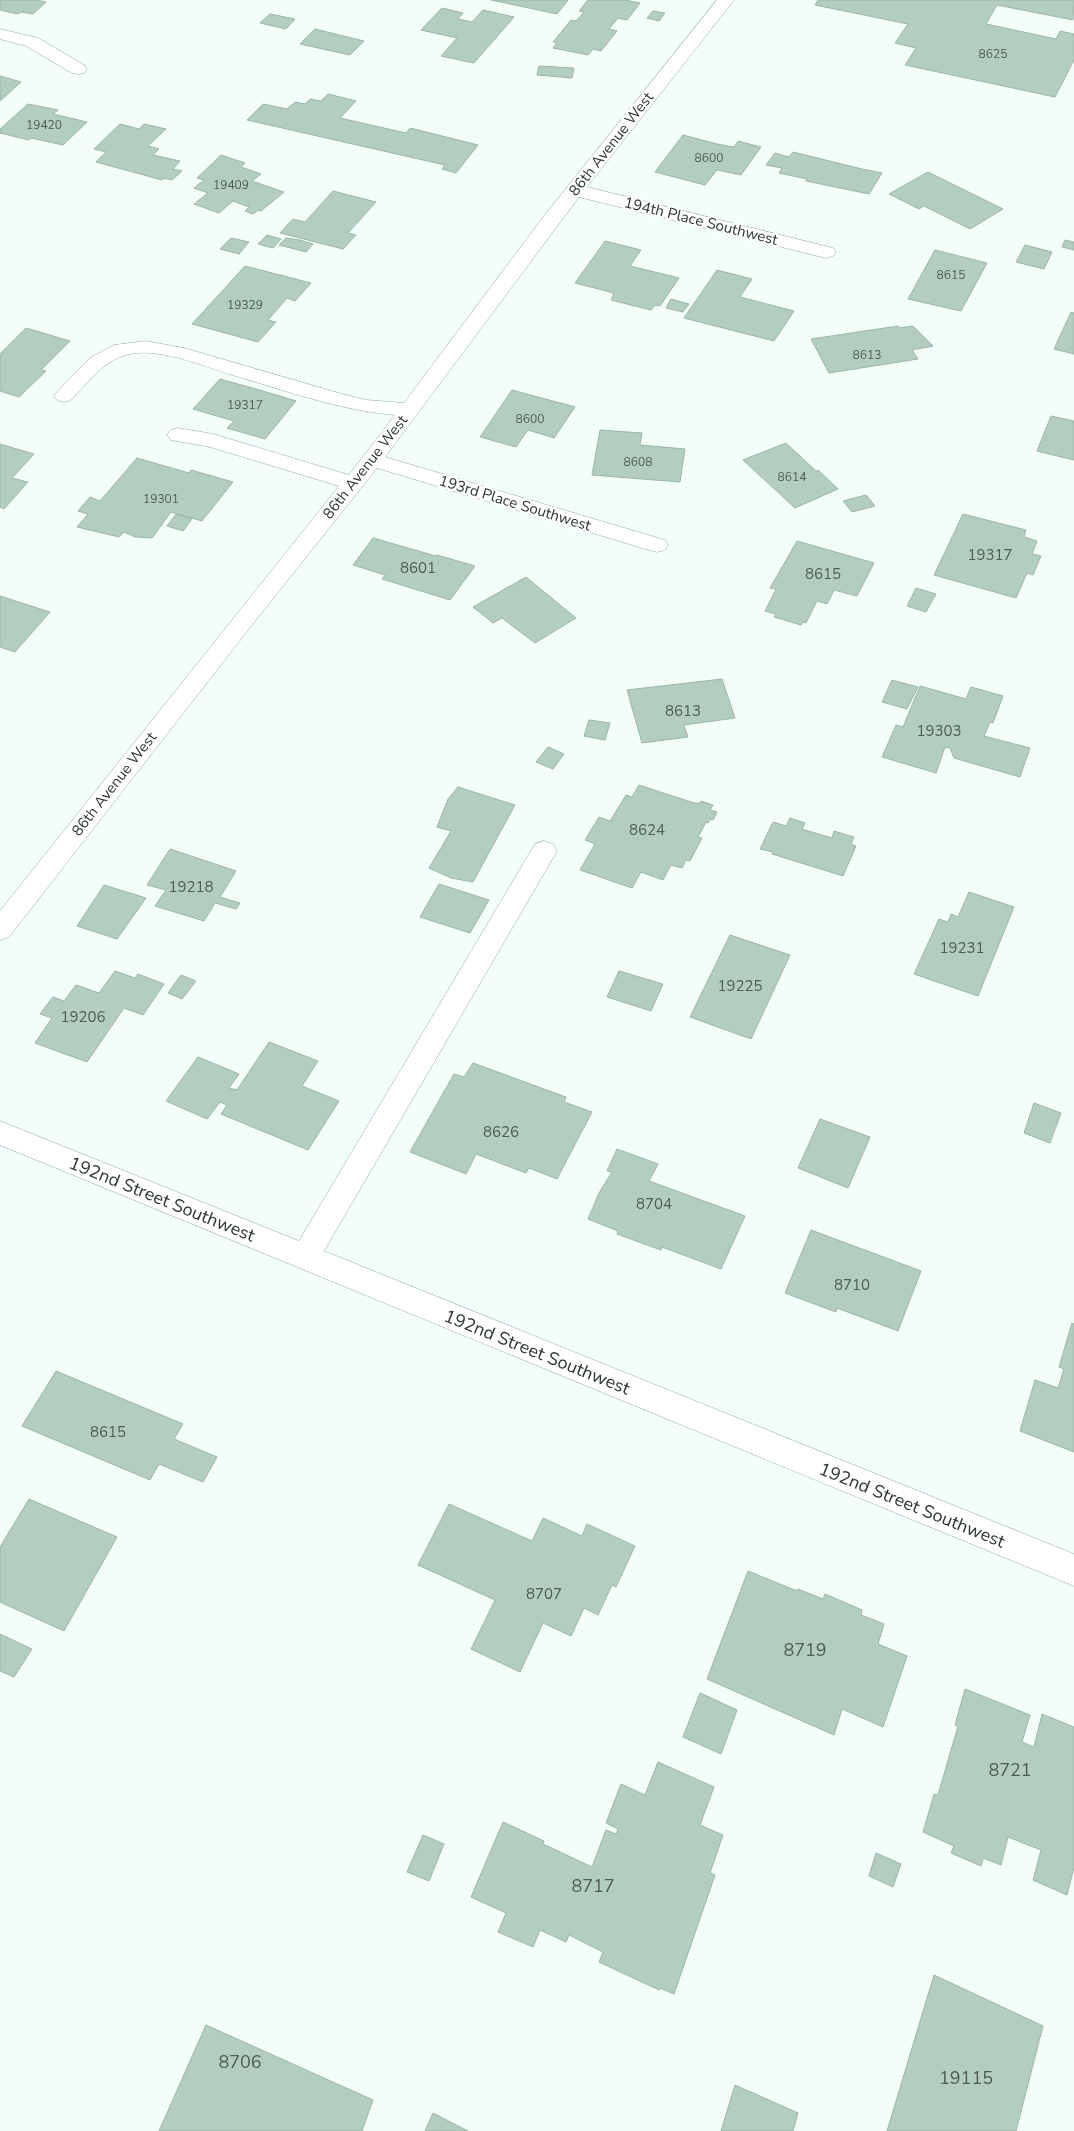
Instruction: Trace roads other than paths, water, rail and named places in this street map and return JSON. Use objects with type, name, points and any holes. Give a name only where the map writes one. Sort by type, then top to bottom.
[{"type":"street","name":"86th Avenue West","points":[[0,930],[240,624],[372,460],[575,190],[726,0]]},
{"type":"street","points":[[0,34],[32,42],[78,69]]},
{"type":"street","name":"194th Place Southwest","points":[[575,190],[826,252]]},
{"type":"street","points":[[64,396],[97,362],[121,350],[145,347],[177,352],[366,406],[409,410]]},
{"type":"street","points":[[178,435],[213,441],[353,483]]},
{"type":"street","name":"193rd Place Southwest","points":[[372,460],[658,546]]},
{"type":"street","points":[[305,1258],[544,851]]},
{"type":"street","name":"192nd Street Southwest","points":[[0,1133],[1074,1570]]}]
